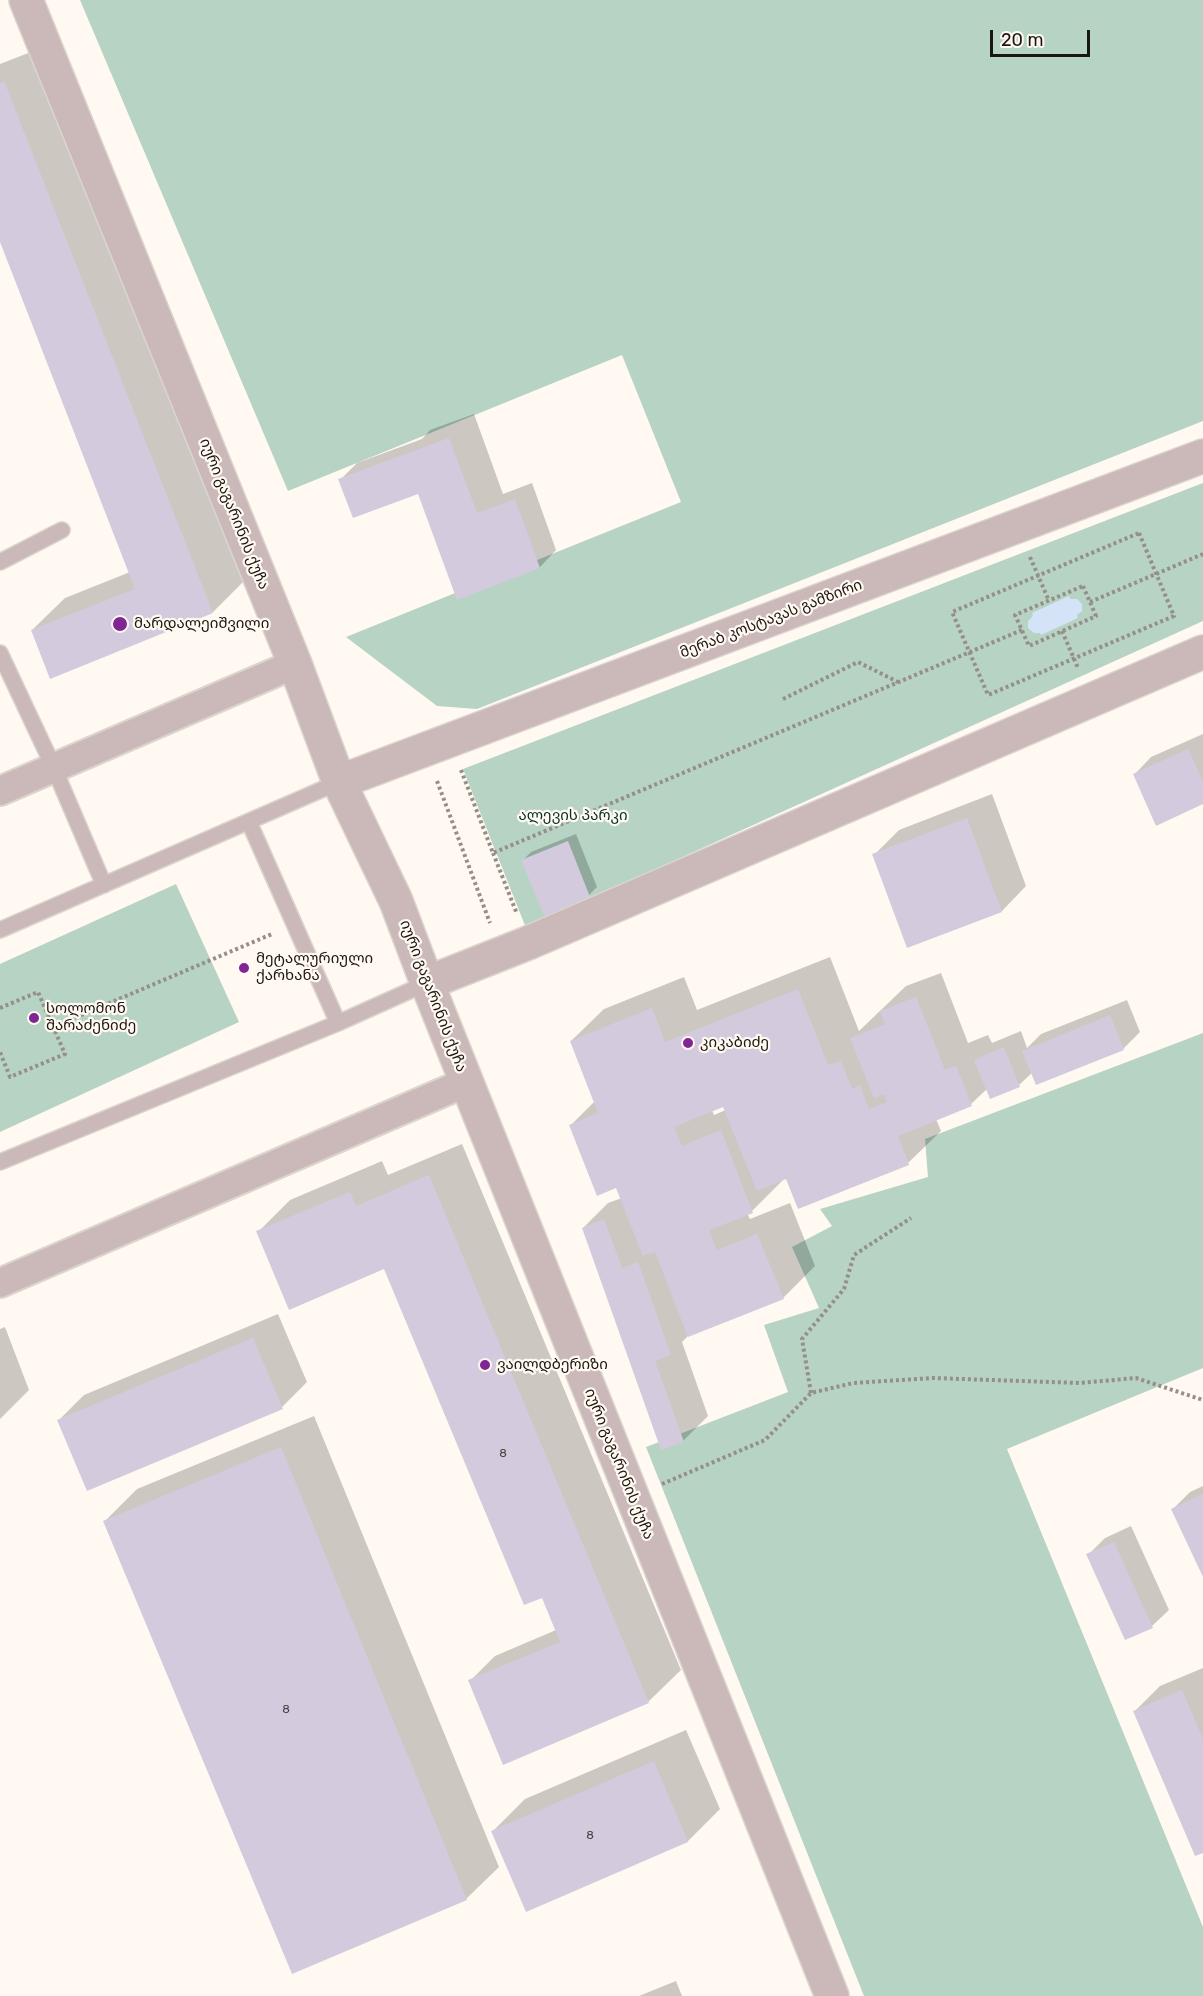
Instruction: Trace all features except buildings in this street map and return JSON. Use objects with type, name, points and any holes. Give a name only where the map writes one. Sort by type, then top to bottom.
[{"type":"street","name":"იური გაგარინის ქუჩა","points":[[26,0],[295,664],[339,782],[396,901],[832,1996]]},
{"type":"street","name":"მერაბ კოსტავას გამზირი","points":[[339,782],[1203,456]]},
{"type":"street","points":[[427,983],[515,948],[1203,651]]},
{"type":"street","points":[[0,791],[295,664]]},
{"type":"street","points":[[0,1283],[467,1082]]},
{"type":"lane","points":[[0,562],[62,530]]},
{"type":"lane","points":[[0,653],[54,768],[104,885]]},
{"type":"lane","points":[[0,930],[339,782]]},
{"type":"lane","points":[[249,822],[338,1023]]},
{"type":"lane","points":[[0,1162],[338,1023],[427,983]]},
{"type":"path","points":[[1017,525],[1049,601]]},
{"type":"path","points":[[1139,533],[1174,616],[988,695],[952,612],[1038,576],[1139,533]]},
{"type":"path","points":[[1089,602],[1203,554]]},
{"type":"path","points":[[1083,586],[1096,616],[1029,646],[1015,615],[1049,601],[1083,586]]},
{"type":"path","points":[[493,853],[1022,630]]},
{"type":"path","points":[[1062,631],[1091,700]]},
{"type":"path","points":[[783,699],[858,662],[898,682]]},
{"type":"path","points":[[438,745],[493,853],[515,948]]},
{"type":"path","points":[[438,745],[515,948]]},
{"type":"path","points":[[53,1027],[295,924]]},
{"type":"path","points":[[0,1008],[38,992],[65,1054],[10,1077],[0,1052]]},
{"type":"path","points":[[811,1393],[802,1339],[844,1289],[854,1255],[911,1218]]},
{"type":"path","points":[[632,1496],[765,1440],[811,1393],[853,1383],[933,1378],[1080,1383],[1136,1378],[1203,1400]]},
{"type":"green space","points":[[80,0],[1203,0],[1203,421],[477,709],[437,706],[346,637],[681,502],[622,355],[288,491]]},
{"type":"green space","name":"ალევის პარკი","points":[[1203,483],[1203,621],[526,928],[463,769]]},
{"type":"green space","points":[[176,884],[239,1022],[0,1132],[0,964]]},
{"type":"green space","points":[[1203,1033],[1203,1368],[1007,1449],[1203,1927],[1203,1996],[864,1996],[646,1447],[788,1392],[764,1325],[819,1308],[792,1247],[832,1226],[820,1209],[928,1177],[925,1139]]},
{"type":"water","points":[[1069,596],[1070,599],[1077,599],[1082,604],[1082,611],[1077,615],[1078,618],[1041,635],[1028,628],[1028,621],[1033,616],[1032,613]]},
{"type":"place","name":"მარდალეიშვილი","points":[[120,624]]},
{"type":"place","name":"მეტალურიული ქარხანა","points":[[244,968]]},
{"type":"place","name":"სოლომონ შარაძენიძე","points":[[34,1018]]},
{"type":"place","name":"კიკაბიძე","points":[[688,1043]]},
{"type":"place","name":"ვაილდბერიზი","points":[[485,1365]]}]
